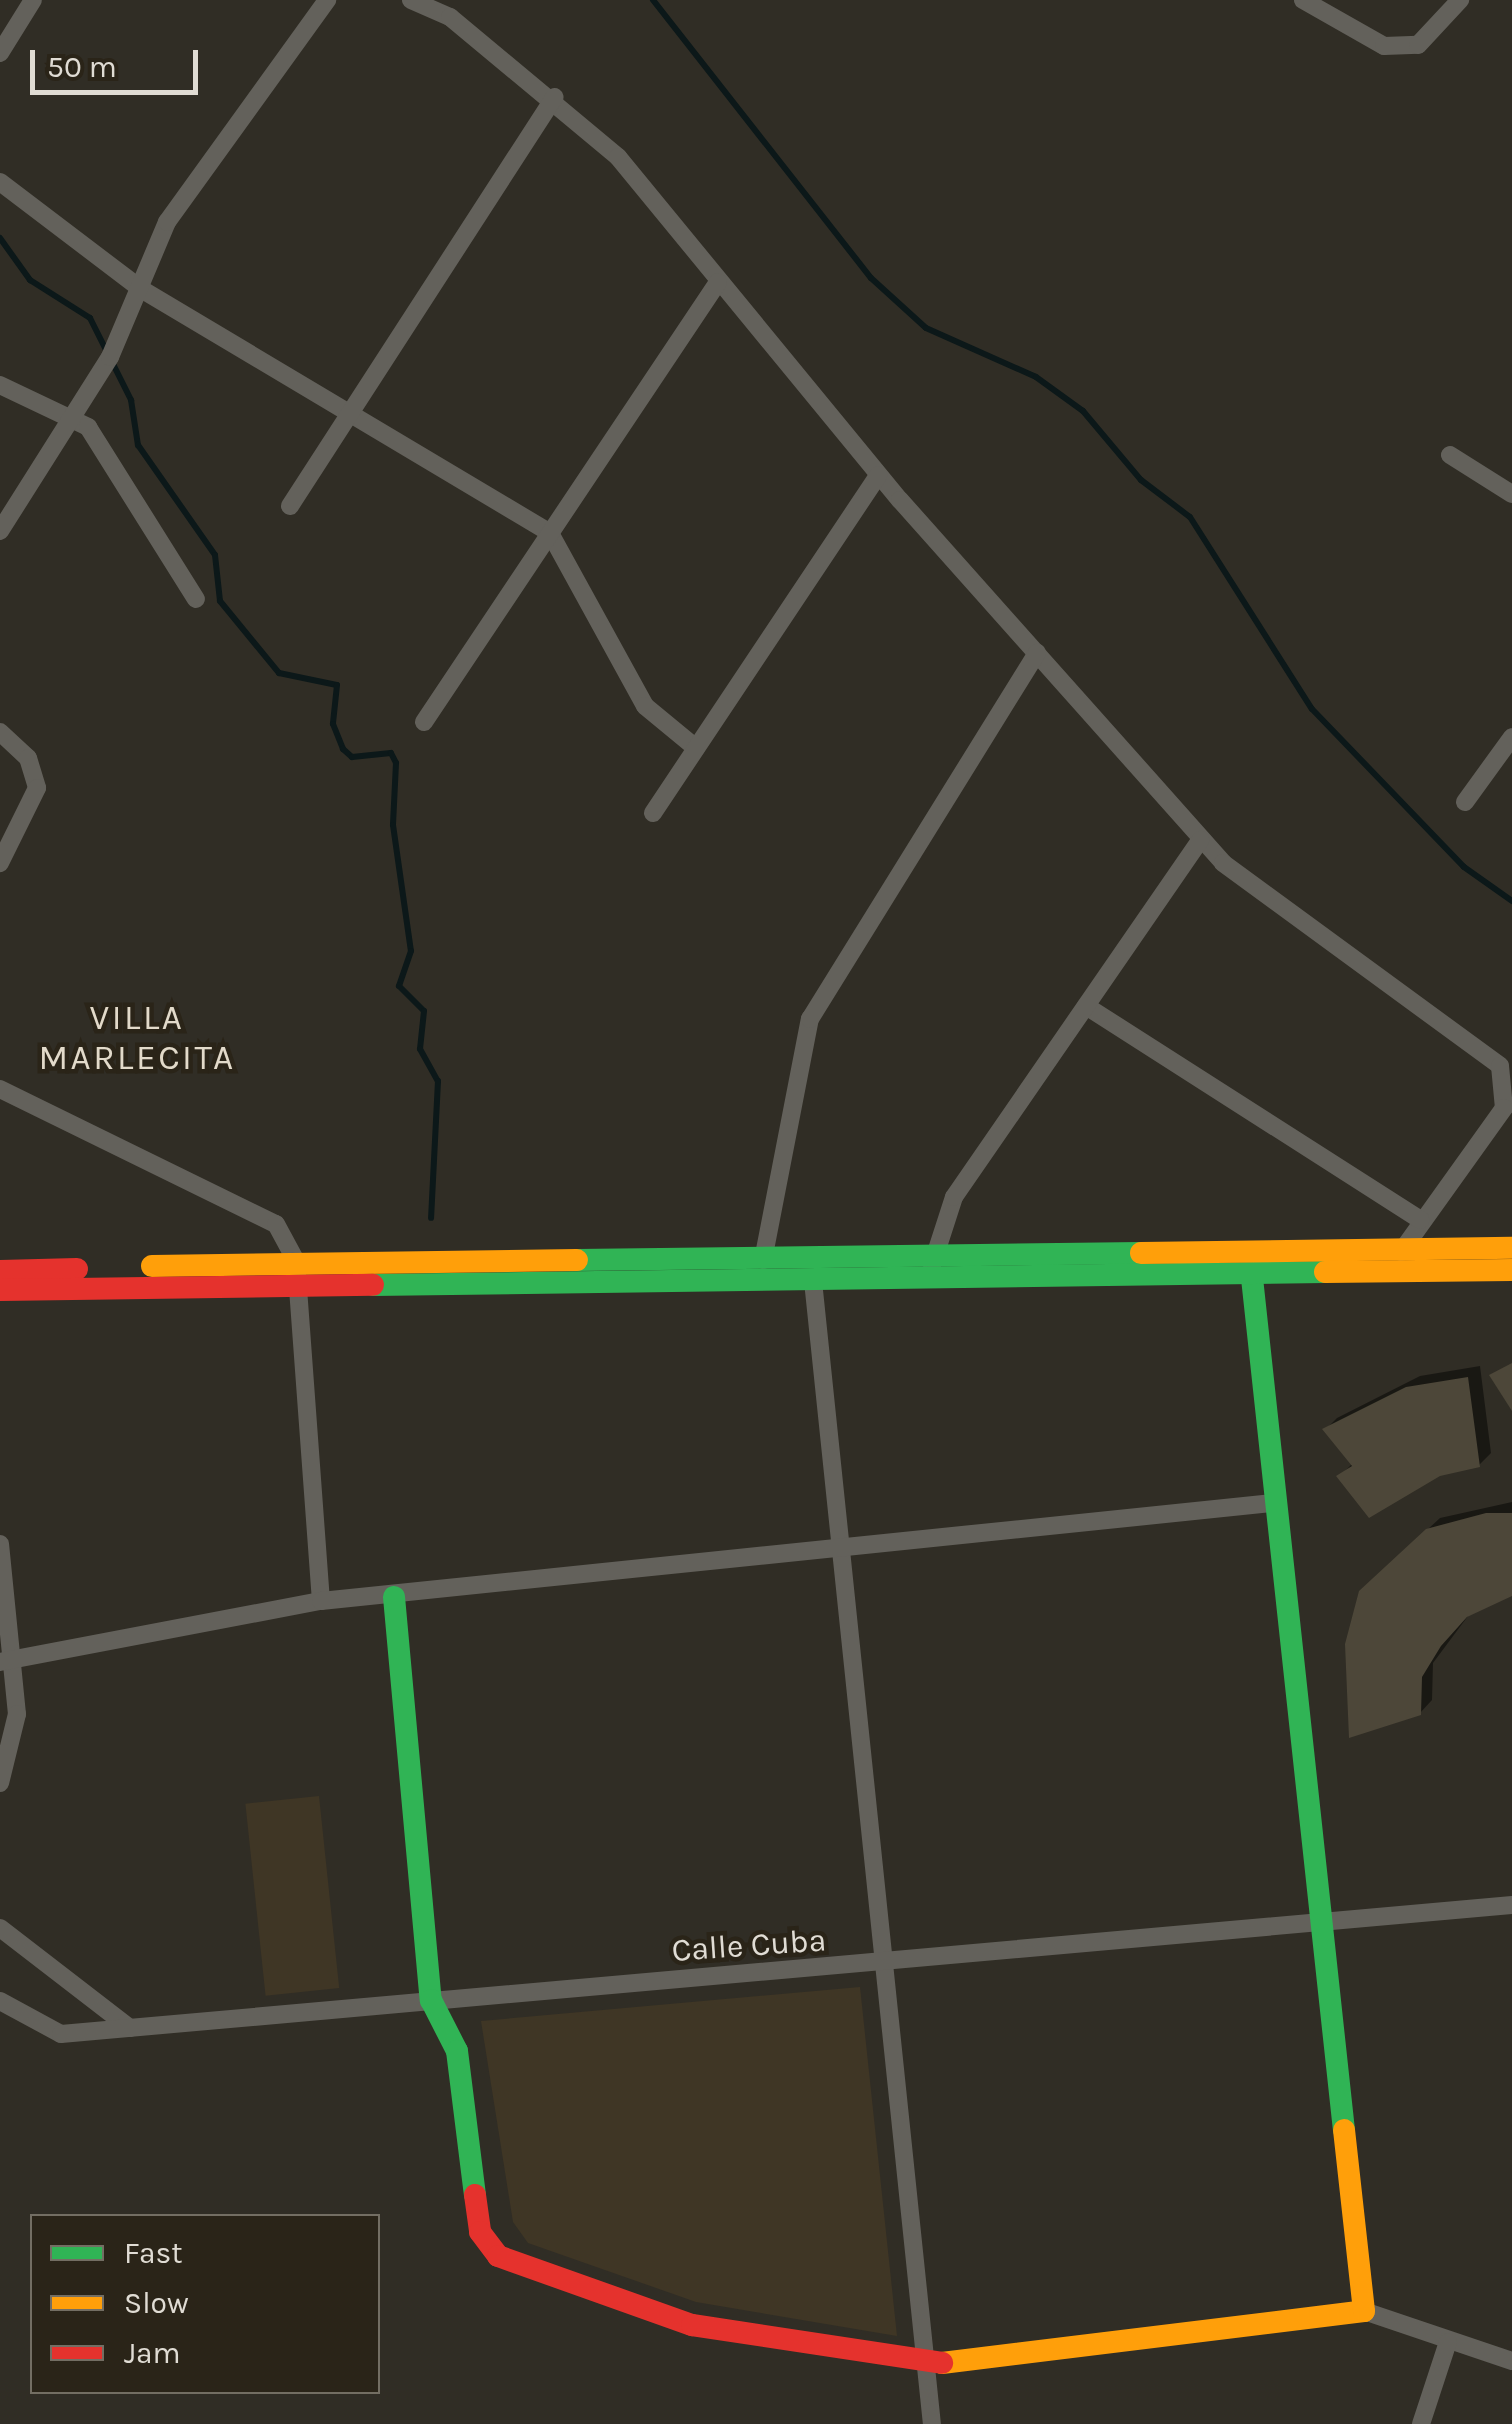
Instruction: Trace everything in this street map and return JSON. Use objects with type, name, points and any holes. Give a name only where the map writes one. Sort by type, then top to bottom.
[{"type":"street","points":[[0,53],[33,0]]},
{"type":"street","points":[[0,530],[74,420],[140,289],[167,222],[328,0]]},
{"type":"street","points":[[411,0],[450,17],[556,98],[618,157],[878,475],[1200,840],[1272,903],[1500,1066],[1504,1108],[1420,1220],[1401,1252]]},
{"type":"street","points":[[1303,0],[1384,46],[1418,45],[1460,0]]},
{"type":"street","points":[[290,506],[556,98]]},
{"type":"street","points":[[0,182],[140,289],[550,533],[645,706],[696,748]]},
{"type":"street","points":[[424,722],[718,282]]},
{"type":"street","points":[[0,385],[74,420],[110,450],[196,599]]},
{"type":"street","points":[[1450,455],[1512,494]]},
{"type":"street","points":[[653,813],[878,475]]},
{"type":"street","points":[[763,1260],[810,1019],[1037,653]]},
{"type":"street","points":[[0,732],[28,758],[37,788],[0,863]]},
{"type":"street","points":[[1465,802],[1512,737]]},
{"type":"street","points":[[930,1269],[954,1197],[1200,840]]},
{"type":"street","points":[[1086,1006],[1420,1220]]},
{"type":"street","points":[[0,1088],[239,1200],[276,1224],[297,1271],[320,1601]]},
{"type":"street","points":[[0,1271],[297,1271],[813,1281],[930,1269],[1512,1248]]},
{"type":"street","points":[[0,1290],[297,1271],[763,1260],[1252,1278],[1512,1270]]},
{"type":"street","points":[[1252,1278],[1317,1925],[1364,2310]]},
{"type":"street","points":[[813,1281],[878,1966],[932,2424]]},
{"type":"street","points":[[6,1661],[320,1601],[394,1597],[1272,1504]]},
{"type":"street","points":[[0,1544],[6,1661],[17,1714],[0,1783]]},
{"type":"street","points":[[394,1597],[431,2000],[458,2051],[480,2232],[498,2256],[692,2324],[925,2365],[1364,2310],[1512,2361]]},
{"type":"street","name":"Calle Cuba","points":[[0,2002],[60,2034],[431,2000],[878,1966],[1512,1905]]},
{"type":"street","points":[[0,1928],[130,2028]]},
{"type":"street","points":[[1421,2424],[1448,2342]]},
{"type":"shaded area","points":[[319,1796],[339,1988],[266,1996],[245,1804]]},
{"type":"shaded area","points":[[860,1987],[897,2336],[696,2302],[528,2243],[513,2222],[481,2021]]},
{"type":"building","points":[[1512,1363],[1512,1411],[1489,1375]]},
{"type":"building","points":[[1468,1377],[1480,1467],[1440,1476],[1369,1518],[1336,1476],[1352,1466],[1322,1429],[1406,1387]]},
{"type":"building","points":[[1486,1513],[1512,1513],[1512,1596],[1467,1617],[1441,1646],[1422,1677],[1421,1715],[1349,1738],[1345,1644],[1359,1591],[1426,1529]]},
{"type":"waterway","points":[[653,0],[871,278],[926,328],[1036,377],[1083,411],[1141,480],[1190,517],[1312,709],[1464,867],[1512,901]]},
{"type":"waterway","points":[[0,238],[30,280],[90,318],[131,400],[138,445],[215,555],[220,601],[279,673],[337,685],[333,724],[343,749],[352,757],[391,753],[396,763],[393,825],[411,951],[399,986],[424,1011],[420,1049],[438,1081],[431,1218]]},
{"type":"traffic: fast","points":[[577,1260],[1141,1253]]},
{"type":"traffic: fast","points":[[373,1285],[1325,1272]]},
{"type":"traffic: fast","points":[[1252,1278],[1344,2130]]},
{"type":"traffic: fast","points":[[394,1597],[431,2000],[457,2051],[475,2195]]},
{"type":"traffic: slow","points":[[1141,1253],[1512,1248]]},
{"type":"traffic: slow","points":[[152,1266],[577,1260]]},
{"type":"traffic: slow","points":[[1325,1272],[1512,1270]]},
{"type":"traffic: slow","points":[[942,2363],[1364,2311],[1344,2130]]},
{"type":"traffic: jam","points":[[0,1271],[77,1269]]},
{"type":"traffic: jam","points":[[0,1290],[373,1285]]},
{"type":"traffic: jam","points":[[475,2195],[480,2232],[498,2256],[692,2325],[942,2363]]},
{"type":"district","name":"VILLA MARLECITA","points":[[137,1038]]}]
